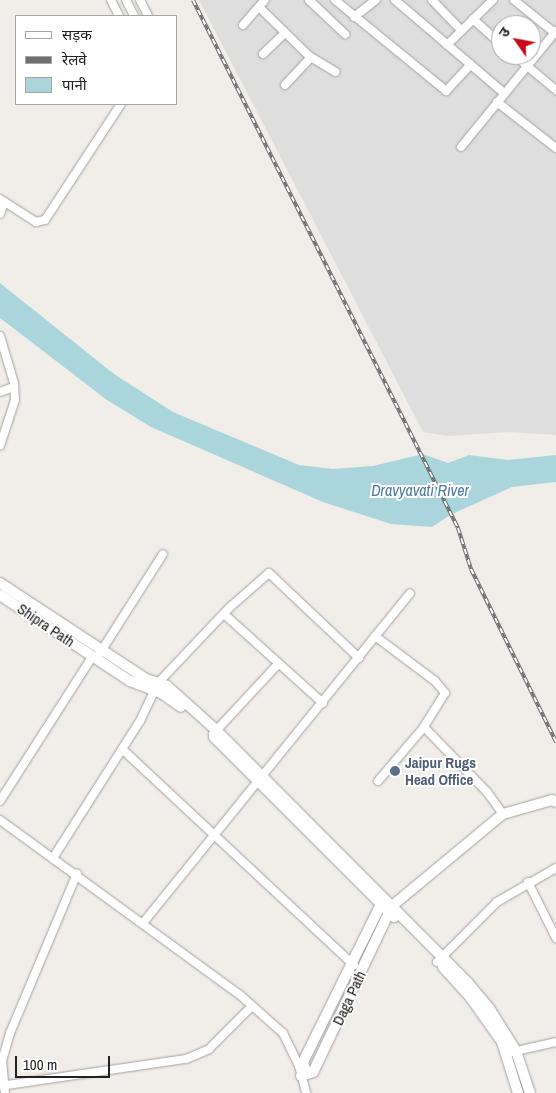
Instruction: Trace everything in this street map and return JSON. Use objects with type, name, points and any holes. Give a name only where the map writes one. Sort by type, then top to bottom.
[{"type":"street","points":[[111,0],[118,15]]},
{"type":"street","points":[[126,0],[134,15]]},
{"type":"street","points":[[140,0],[148,15]]},
{"type":"street","points":[[243,25],[265,0]]},
{"type":"street","points":[[309,0],[345,34]]},
{"type":"street","points":[[335,0],[446,91],[470,65]]},
{"type":"street","points":[[354,17],[376,0]]},
{"type":"street","points":[[395,0],[504,93]]},
{"type":"street","points":[[432,0],[461,30]]},
{"type":"street","points":[[446,45],[493,0]]},
{"type":"street","points":[[461,147],[556,32],[514,0]]},
{"type":"street","points":[[259,7],[284,34],[311,57],[336,72]]},
{"type":"street","points":[[473,19],[491,35]]},
{"type":"street","points":[[263,54],[284,34]]},
{"type":"street","points":[[285,85],[311,57]]},
{"type":"street","points":[[527,66],[556,90]]},
{"type":"street","points":[[497,102],[556,148]]},
{"type":"street","points":[[0,214],[2,201],[36,222],[45,220],[120,105]]},
{"type":"street","points":[[0,336],[14,387],[13,411],[0,446]]},
{"type":"street","points":[[0,392],[14,387]]},
{"type":"street","points":[[0,801],[94,658],[102,650],[163,554]]},
{"type":"street","points":[[53,858],[140,721],[156,686],[224,614],[269,574],[359,658]]},
{"type":"street","points":[[0,583],[156,686],[214,733],[439,959],[512,1052],[530,1093]]},
{"type":"street","points":[[143,923],[410,594]]},
{"type":"street","name":"Shipra Path","points":[[0,595],[130,681],[156,686]]},
{"type":"street","points":[[224,614],[323,703]]},
{"type":"street","points":[[375,636],[435,681],[445,693],[424,728],[378,780]]},
{"type":"street","points":[[214,733],[278,664]]},
{"type":"street","points":[[424,728],[487,792],[503,814]]},
{"type":"street","points":[[122,749],[361,971]]},
{"type":"street","points":[[391,909],[503,814],[552,800],[556,802]]},
{"type":"street","points":[[0,820],[77,874],[252,1006],[283,1033],[304,1074]]},
{"type":"street","points":[[439,959],[497,902],[528,882],[556,868]]},
{"type":"street","points":[[77,874],[10,1033],[2,1061],[3,1088],[186,1059],[208,1049],[252,1006]]},
{"type":"street","points":[[528,882],[556,938]]},
{"type":"street","points":[[306,1093],[303,1062],[382,901]]},
{"type":"street","name":"Daga Path","points":[[304,1074],[313,1072],[391,909]]},
{"type":"street","points":[[512,1052],[556,1042]]},
{"type":"street","points":[[512,1052],[518,1093]]},
{"type":"shaded area","points":[[199,0],[556,0],[556,435],[510,432],[448,436],[423,432]]},
{"type":"water","name":"Dravyavati River","points":[[0,283],[114,374],[173,412],[299,465],[333,469],[373,466],[423,454],[448,463],[469,455],[508,460],[556,455],[556,482],[512,487],[452,514],[432,527],[391,524],[323,502],[151,427],[107,400],[0,318]]},
{"type":"railway","points":[[193,0],[458,528],[471,569],[556,742]]},
{"type":"place","name":"Jaipur Rugs Head Office","points":[[395,771]]}]
